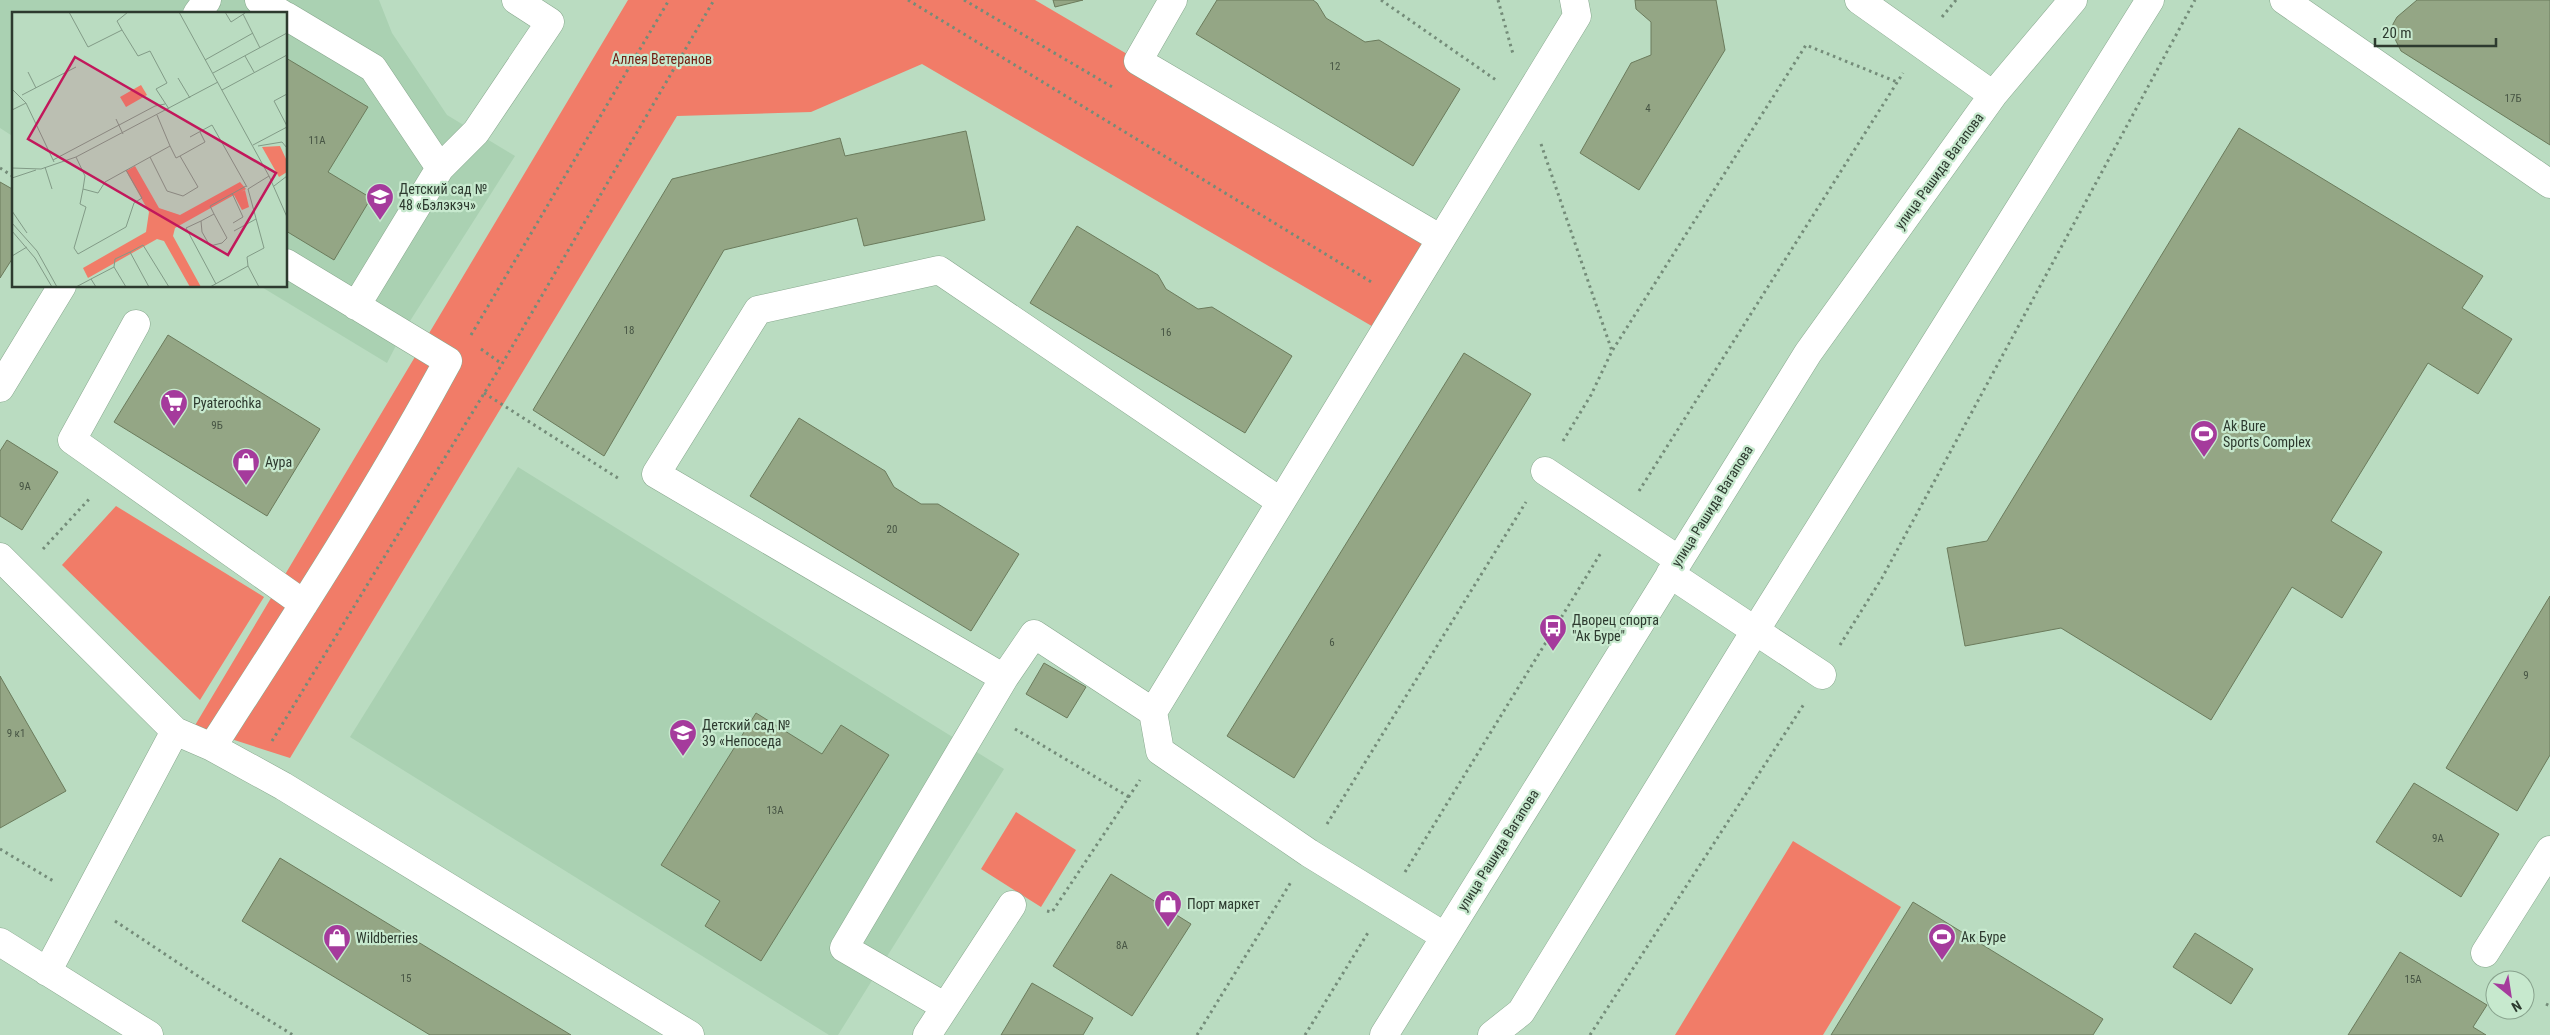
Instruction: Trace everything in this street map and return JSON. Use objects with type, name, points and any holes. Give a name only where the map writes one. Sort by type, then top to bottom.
[{"type":"street","points":[[198,12],[207,0]]},
{"type":"street","points":[[259,0],[279,12]]},
{"type":"street","points":[[356,306],[440,168],[476,132],[550,22],[516,0]]},
{"type":"street","points":[[1173,0],[1138,61],[1441,239]]},
{"type":"street","points":[[1444,936],[1310,853],[1160,751],[1153,712],[1577,16],[1574,0]]},
{"type":"street","points":[[1859,0],[1993,95]]},
{"type":"street","name":"улица Рашида Вагапова","points":[[1384,1035],[1808,353],[1993,95],[2073,0]]},
{"type":"street","points":[[1492,1035],[1521,1012],[1755,630],[2150,0]]},
{"type":"street","points":[[2284,0],[2550,184]]},
{"type":"street","points":[[288,17],[373,68],[440,168]]},
{"type":"street","points":[[212,747],[304,604],[422,410],[448,361],[288,263]]},
{"type":"street","points":[[1004,678],[656,474],[758,310],[939,270],[1281,502]]},
{"type":"street","points":[[0,388],[61,288]]},
{"type":"street","points":[[136,324],[72,440],[304,604]]},
{"type":"street","points":[[1545,471],[1620,521],[1755,630],[1822,675]]},
{"type":"street","points":[[0,557],[175,731],[212,747],[255,770],[690,1035]]},
{"type":"street","points":[[944,1006],[844,948],[1004,678],[1034,634],[1153,712]]},
{"type":"street","points":[[47,972],[175,731]]},
{"type":"street","points":[[2485,952],[2550,850]]},
{"type":"street","points":[[927,1035],[944,1006],[1012,905]]},
{"type":"street","points":[[0,942],[149,1035]]},
{"type":"path","points":[[448,361],[468,340],[669,0]]},
{"type":"path","points":[[255,770],[502,364],[714,0]]},
{"type":"path","points":[[908,0],[1404,301]]},
{"type":"path","points":[[1382,0],[1526,100]]},
{"type":"path","points":[[1498,0],[1526,100],[1612,351]]},
{"type":"path","points":[[1305,1035],[1620,521],[1922,44],[1956,0]]},
{"type":"path","points":[[1590,1035],[1822,675],[1882,578],[2195,0]]},
{"type":"path","points":[[0,168],[12,176]]},
{"type":"path","points":[[468,340],[502,364]]},
{"type":"path","points":[[19,576],[89,500]]},
{"type":"path","points":[[984,712],[1129,796]]},
{"type":"path","points":[[1012,905],[1052,912],[1160,751]]},
{"type":"path","points":[[0,849],[85,900],[212,986],[293,1035]]},
{"type":"shaded area","name":"Детский сад № 48 «Бэлэкэч»","points":[[0,0],[379,0],[392,33],[447,115],[515,156],[403,332],[387,363],[263,288],[288,288],[288,12],[12,12],[12,136],[0,128]]},
{"type":"shaded area","name":"Детский сад № 39 «Непоседа","points":[[518,467],[1004,769],[838,1035],[829,1035],[350,737]]},
{"type":"green space","name":"Аллея Ветеранов","points":[[628,0],[1035,0],[1439,237],[1382,332],[922,64],[811,112],[677,116],[290,758],[194,727]]},
{"type":"green space","points":[[116,506],[264,597],[200,700],[62,565]]},
{"type":"green space","points":[[1016,812],[1076,850],[1041,907],[981,869]]},
{"type":"green space","points":[[1793,841],[1901,907],[1823,1035],[1675,1035]]},
{"type":"building","points":[[1053,0],[1083,0],[1055,7]]},
{"type":"building","points":[[1217,0],[1313,0],[1326,18],[1365,42],[1379,40],[1460,89],[1413,166],[1196,34]]},
{"type":"building","points":[[1635,0],[1716,0],[1725,50],[1639,190],[1580,153],[1631,63],[1651,55],[1651,22],[1636,9]]},
{"type":"building","points":[[2417,0],[2550,0],[2550,145],[2401,51],[2392,33],[2393,24],[2397,17]]},
{"type":"building","points":[[288,59],[368,107],[328,172],[371,198],[334,260],[288,232]]},
{"type":"building","name":"Ak Bure Sports Complex","points":[[2239,128],[2483,276],[2462,308],[2512,339],[2478,394],[2428,363],[2331,521],[2382,552],[2342,618],[2292,587],[2211,720],[2061,628],[1965,646],[1947,548],[1987,541]]},
{"type":"building","points":[[966,131],[985,220],[864,246],[857,218],[724,250],[604,456],[533,410],[672,179],[840,138],[845,156]]},
{"type":"building","points":[[0,182],[12,189],[12,259],[0,278]]},
{"type":"building","points":[[1077,226],[1158,275],[1166,289],[1198,309],[1212,307],[1292,356],[1245,433],[1030,303]]},
{"type":"building","points":[[168,335],[320,429],[267,516],[114,422]]},
{"type":"building","points":[[1464,353],[1531,394],[1294,778],[1227,736]]},
{"type":"building","points":[[799,418],[885,471],[894,487],[921,504],[938,504],[1019,554],[971,631],[750,496]]},
{"type":"building","points":[[7,440],[58,472],[22,530],[0,516],[0,451]]},
{"type":"building","points":[[2550,596],[2550,755],[2517,811],[2446,768]]},
{"type":"building","points":[[1044,663],[1086,687],[1067,718],[1026,694]]},
{"type":"building","points":[[0,676],[66,791],[0,828]]},
{"type":"building","points":[[756,713],[822,754],[841,725],[889,755],[761,961],[705,926],[720,901],[661,865]]},
{"type":"building","points":[[2414,783],[2499,834],[2461,897],[2376,842]]},
{"type":"building","points":[[280,858],[571,1035],[430,1035],[242,921]]},
{"type":"building","points":[[1111,874],[1191,924],[1132,1016],[1053,966]]},
{"type":"building","name":"Ак Буре","points":[[1913,902],[2103,1019],[2093,1035],[1831,1035]]},
{"type":"building","points":[[2195,933],[2253,969],[2231,1004],[2173,967]]},
{"type":"building","points":[[2400,952],[2485,1004],[2485,1008],[2473,1027],[2486,1035],[2348,1035]]},
{"type":"building","points":[[1032,983],[1093,1018],[1083,1035],[1001,1035]]},
{"type":"place","name":"Детский сад № 48 «Бэлэкэч»","points":[[380,221]]},
{"type":"place","name":"Pyaterochka","points":[[174,427]]},
{"type":"place","name":"Ak Bure Sports Complex","points":[[2204,458]]},
{"type":"place","name":"Аура","points":[[246,486]]},
{"type":"place","name":"Дворец спорта \"Ак Буре\"","points":[[1553,652]]},
{"type":"place","name":"Детский сад № 39 «Непоседа","points":[[683,757]]},
{"type":"place","name":"Порт маркет","points":[[1168,928]]},
{"type":"place","name":"Ак Буре","points":[[1942,961]]},
{"type":"place","name":"Wildberries","points":[[337,962]]}]
